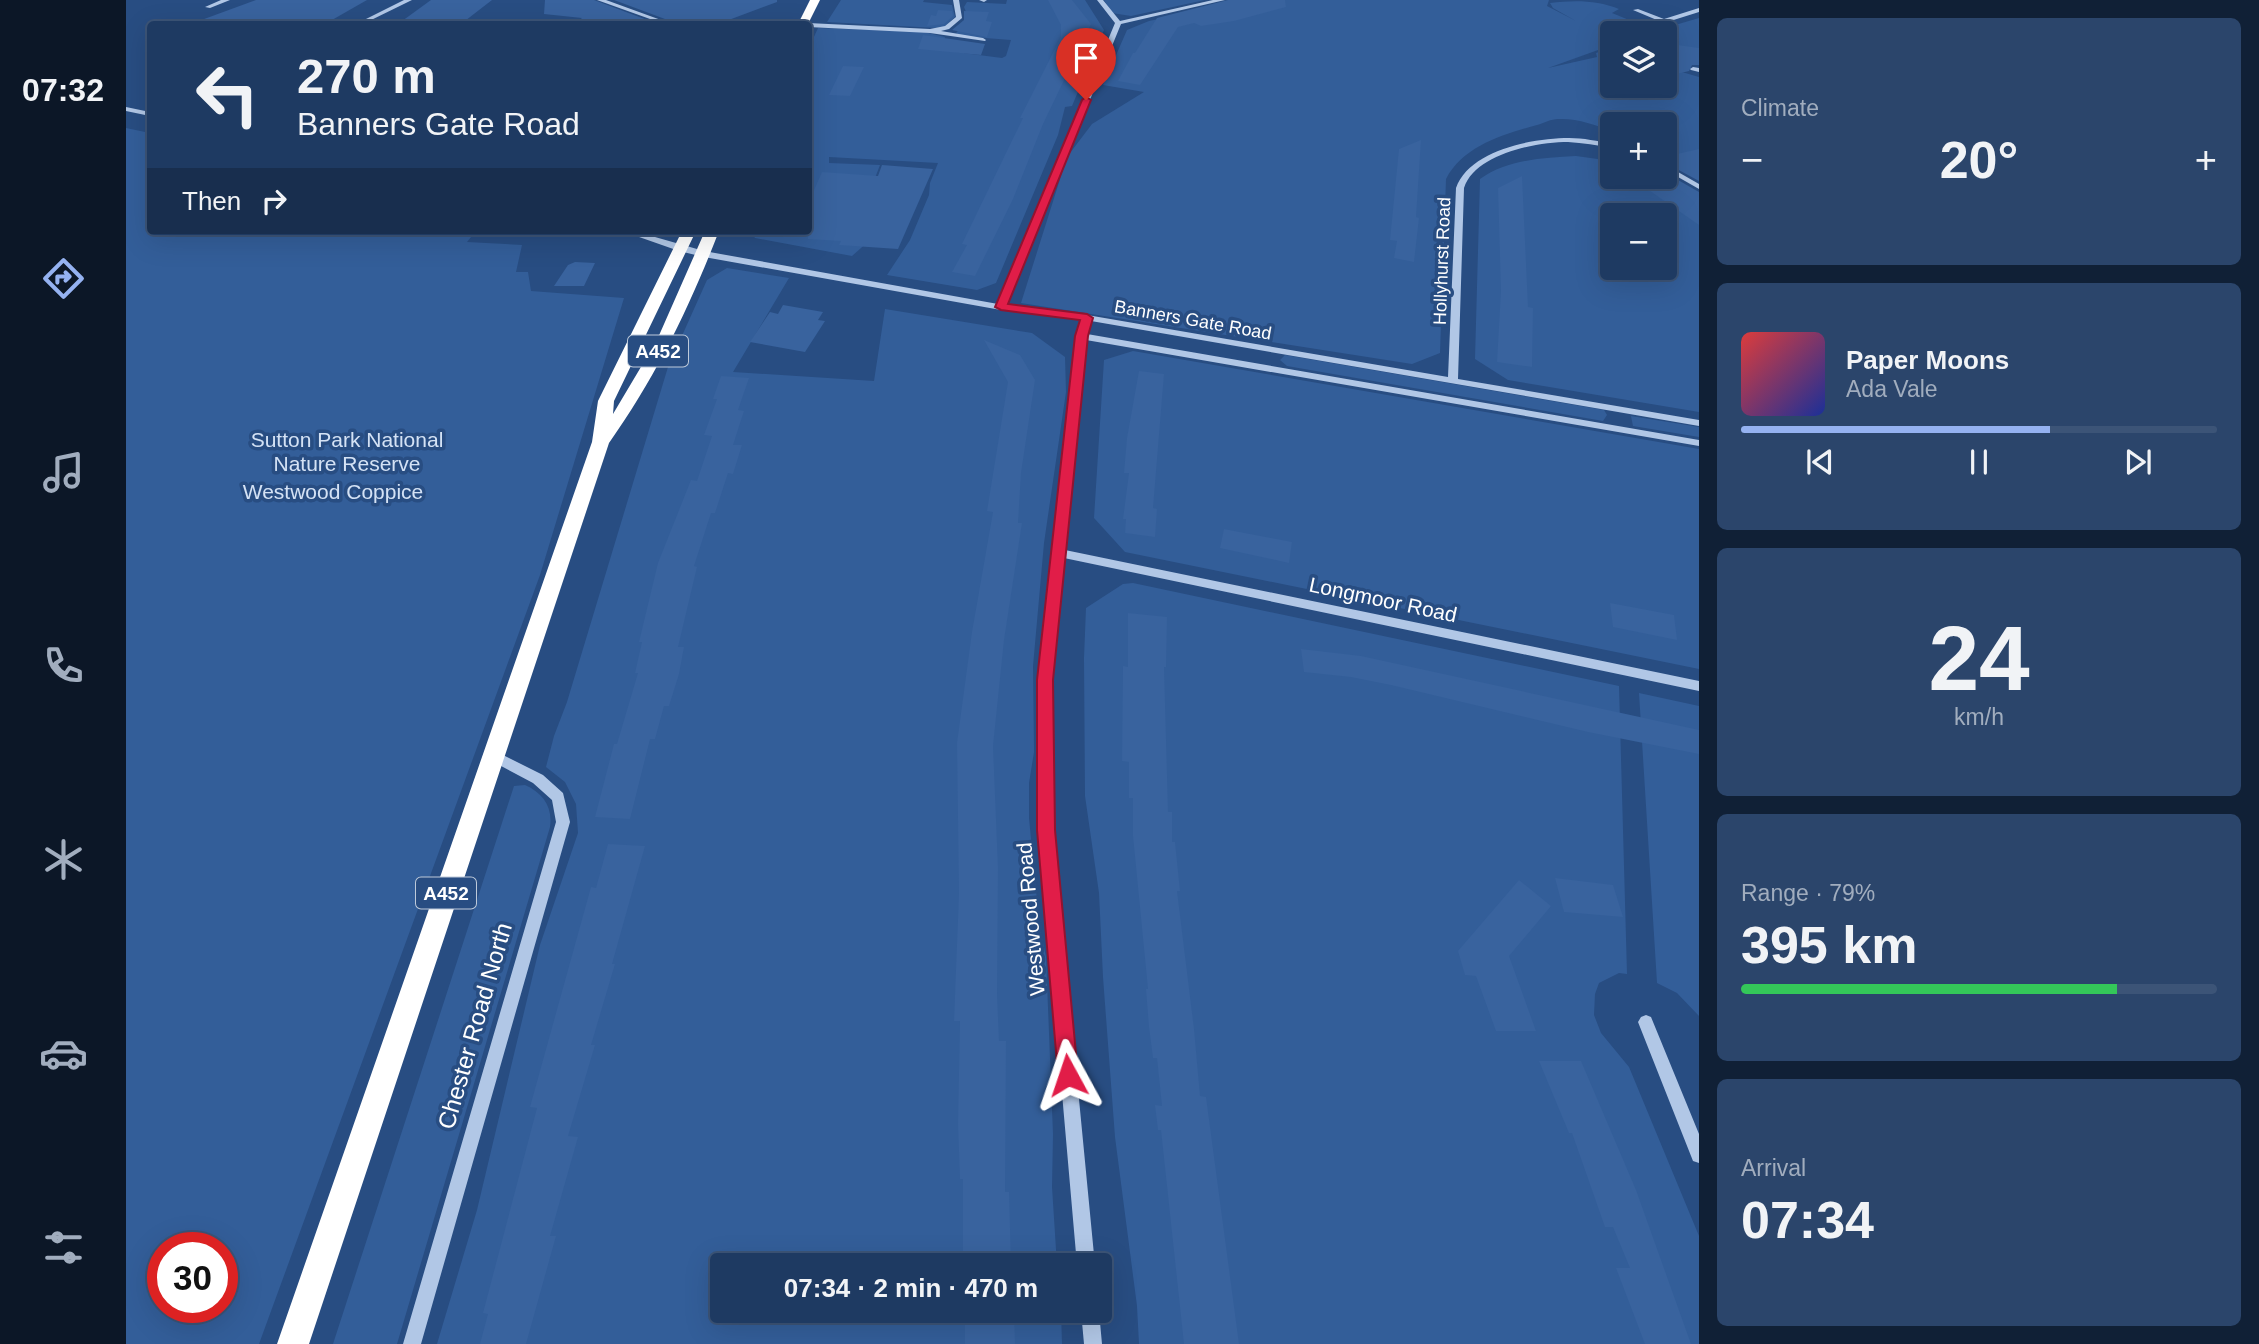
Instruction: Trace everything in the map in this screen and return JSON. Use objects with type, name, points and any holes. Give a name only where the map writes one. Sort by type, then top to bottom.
[{"type":"highway","points":[[804,21],[815,0]]},
{"type":"highway","name":"A452","points":[[293,1344],[601,442],[606,401],[687,235]]},
{"type":"highway","name":"A452","points":[[601,442],[630,404],[682,303],[711,235]]},
{"type":"street","points":[[208,7],[227,0]]},
{"type":"street","points":[[365,21],[409,0]]},
{"type":"street","points":[[600,0],[660,21]]},
{"type":"street","points":[[930,31],[955,24],[959,18],[956,0]]},
{"type":"street","points":[[1100,0],[1118,23]]},
{"type":"street","points":[[1118,23],[1222,0]]},
{"type":"street","points":[[201,4],[219,10]]},
{"type":"street","points":[[1636,10],[1664,21],[1699,10]]},
{"type":"street","points":[[1001,307],[1118,23]]},
{"type":"street","points":[[812,25],[930,31],[983,40]]},
{"type":"street","points":[[126,109],[147,113]]},
{"type":"street","name":"Hollyhurst Road","points":[[1453,379],[1460,188],[1463,177],[1470,168],[1484,160],[1527,144],[1582,140],[1600,144]]},
{"type":"street","points":[[1677,174],[1699,187]]},
{"type":"street","name":"Banners Gate Road","points":[[638,235],[704,254],[1001,307],[1087,318],[1699,422]]},
{"type":"street","name":"Westwood Road","points":[[1085,1253],[1046,830],[1045,680],[1082,336],[1087,318]]},
{"type":"street","name":"Banners Gate Road","points":[[1082,336],[1699,443]]},
{"type":"street","name":"Longmoor Road","points":[[1059,553],[1699,686]]},
{"type":"street","name":"Chester Road North","points":[[412,1344],[563,822],[558,797],[538,779],[493,755]]},
{"type":"street","points":[[1646,1022],[1699,1155]]},
{"type":"street","points":[[1091,1323],[1093,1344]]},
{"type":"green space","points":[[841,0],[924,0],[923,2],[952,5],[955,17],[944,27],[937,28],[827,22]]},
{"type":"green space","points":[[1007,0],[1085,0],[1104,30],[1072,106],[1065,107],[1058,135],[996,283],[977,290],[887,275],[910,240],[929,195],[930,183],[938,163],[829,157],[829,163],[880,165],[875,178],[870,240],[852,256],[755,238],[753,235],[812,235],[812,41],[818,28],[924,32],[945,37],[940,50],[1002,58],[1006,56],[1011,40],[960,36],[956,33],[969,19],[964,7],[967,2],[1006,4]]},
{"type":"green space","points":[[1104,0],[1205,0],[1131,16],[1112,13]]},
{"type":"green space","points":[[1250,0],[1549,0],[1547,6],[1576,21],[1553,8],[1550,3],[1577,1],[1602,4],[1619,9],[1612,13],[1632,21],[1600,21],[1600,49],[1548,68],[1597,57],[1596,53],[1600,52],[1600,98],[1677,98],[1677,71],[1699,77],[1699,177],[1677,164],[1677,112],[1600,112],[1600,127],[1579,121],[1555,119],[1498,137],[1474,150],[1453,168],[1446,179],[1440,353],[1412,364],[1021,303],[1067,157],[1092,124],[1144,92],[1103,85],[1127,30],[1149,21]]},
{"type":"green space","points":[[1699,18],[1699,63],[1692,62],[1677,69],[1677,24]]},
{"type":"green space","name":"Westwood Coppice","points":[[126,128],[147,132],[147,235],[473,235],[467,242],[522,245],[516,272],[528,272],[531,291],[624,298],[540,575],[259,1344],[126,1344]]},
{"type":"green space","points":[[1576,156],[1600,159],[1600,189],[1677,189],[1677,186],[1699,198],[1699,412],[1508,380],[1475,359],[1480,179],[1502,167],[1539,159]]},
{"type":"green space","points":[[727,268],[789,278],[733,372],[874,381],[885,309],[1032,333],[1065,357],[1066,392],[1044,543],[1033,666],[1034,752],[1029,783],[1029,818],[1039,922],[1046,957],[1056,1253],[710,1253],[710,1323],[1061,1323],[1062,1344],[437,1344],[477,1210],[540,945],[578,833],[576,804],[565,782],[546,767],[668,367],[707,280]]},
{"type":"green space","points":[[1133,351],[1699,449],[1699,669],[1125,552],[1094,518],[1104,360]]},
{"type":"green space","points":[[1285,355],[1604,410],[1607,415],[1603,421],[1287,366],[1280,360]]},
{"type":"green space","points":[[1631,416],[1699,427],[1699,437],[1633,426]]},
{"type":"green space","points":[[1133,583],[1619,686],[1627,974],[1619,973],[1599,983],[1595,994],[1594,1015],[1601,1033],[1629,1067],[1699,1236],[1699,1344],[1139,1344],[1137,1306],[1115,1137],[1099,893],[1085,796],[1086,608],[1123,584]]},
{"type":"green space","points":[[1639,693],[1699,706],[1699,1016],[1677,993],[1657,983]]},
{"type":"green space","points":[[525,785],[537,792],[548,807],[550,827],[397,1344],[333,1344],[514,786]]},
{"type":"building","points":[[256,0],[367,0],[330,21],[199,21]]},
{"type":"building","points":[[431,0],[492,0],[465,21],[402,21]]},
{"type":"building","points":[[545,0],[594,0],[650,21],[578,21],[582,18],[544,14]]},
{"type":"building","points":[[614,0],[777,0],[726,21],[670,21]]},
{"type":"building","points":[[1048,0],[1072,0],[1091,24],[1043,124],[1013,199],[975,276],[952,272],[967,245],[962,244],[1023,118],[1020,118],[1061,37],[1061,25]]},
{"type":"building","points":[[1228,0],[1285,0],[1286,7],[1234,21],[1201,26],[1194,23],[1178,27],[1140,85],[1118,81],[1157,18]]},
{"type":"building","points":[[938,10],[952,11],[953,16],[944,24],[927,26],[931,15],[936,16]]},
{"type":"building","points":[[964,11],[989,12],[986,21],[992,22],[987,37],[952,30],[964,20]]},
{"type":"building","points":[[923,35],[985,44],[981,55],[918,49]]},
{"type":"building","points":[[1677,45],[1699,48],[1699,65],[1692,65],[1689,71],[1677,74]]},
{"type":"building","points":[[843,66],[864,67],[850,96],[829,95]]},
{"type":"building","points":[[1421,140],[1416,217],[1419,218],[1414,262],[1394,258],[1397,241],[1390,240],[1399,149]]},
{"type":"building","points":[[1699,149],[1699,181],[1677,169],[1677,154]]},
{"type":"building","points":[[882,165],[933,169],[898,249],[839,245],[841,241],[808,239],[808,235],[812,235],[812,195],[822,172],[878,176]]},
{"type":"building","points":[[1522,176],[1528,307],[1533,308],[1532,367],[1497,362],[1501,291],[1498,188]]},
{"type":"building","points":[[1677,179],[1699,192],[1699,225],[1677,210],[1677,203],[1667,203],[1647,189],[1677,189]]},
{"type":"building","points":[[575,262],[595,263],[584,286],[554,286],[568,265]]},
{"type":"building","points":[[783,305],[823,312],[818,320],[825,321],[805,352],[750,342],[770,312],[778,314]]},
{"type":"building","points":[[984,340],[1020,355],[1035,380],[1021,473],[1018,523],[1022,523],[1004,640],[993,746],[998,868],[997,994],[999,1041],[1006,1041],[1005,1192],[1009,1192],[1011,1253],[963,1253],[963,1179],[960,1179],[958,1124],[960,1021],[954,1021],[959,894],[957,743],[972,632],[993,512],[987,511],[1008,382]]},
{"type":"building","points":[[1139,371],[1164,374],[1153,508],[1157,509],[1155,537],[1125,533],[1126,519],[1123,519],[1129,473],[1124,473],[1127,438]]},
{"type":"building","points":[[721,376],[749,378],[738,410],[744,411],[733,445],[742,445],[733,474],[728,473],[715,513],[711,513],[694,566],[697,567],[678,647],[684,647],[679,674],[669,706],[664,706],[655,739],[650,739],[630,819],[595,817],[614,744],[617,744],[638,673],[635,673],[642,642],[639,642],[658,563],[691,480],[697,481],[712,436],[704,435],[717,399],[713,399]]},
{"type":"building","points":[[1224,529],[1292,542],[1289,563],[1220,548]]},
{"type":"building","points":[[1610,603],[1674,615],[1677,640],[1613,627]]},
{"type":"building","points":[[1128,613],[1167,617],[1164,667],[1168,812],[1172,812],[1172,842],[1175,842],[1180,891],[1177,891],[1200,1096],[1206,1097],[1239,1344],[1184,1344],[1161,1130],[1158,1130],[1155,1105],[1162,1106],[1157,1058],[1153,1058],[1149,1027],[1148,989],[1133,836],[1133,798],[1129,798],[1129,762],[1122,761],[1123,666],[1128,667]]},
{"type":"building","points":[[1301,649],[1361,656],[1699,730],[1699,754],[1588,732],[1391,685],[1304,672]]},
{"type":"building","points":[[608,844],[645,846],[591,1045],[595,1045],[568,1136],[578,1137],[550,1236],[556,1236],[526,1344],[480,1344],[488,1314],[483,1313],[537,1108],[530,1107],[591,887],[596,888]]},
{"type":"building","points":[[1555,878],[1613,885],[1623,917],[1564,912]]},
{"type":"building","points":[[1519,880],[1551,906],[1509,956],[1536,1031],[1496,1031],[1476,976],[1465,975],[1458,951]]},
{"type":"building","points":[[1539,1061],[1581,1061],[1636,1190],[1691,1344],[1645,1344],[1616,1268],[1630,1268],[1613,1227],[1605,1227],[1572,1133],[1569,1133]]},
{"type":"building","points":[[965,1323],[1014,1323],[1015,1344],[965,1344]]},
{"type":"route","points":[[1068,1075],[1046,830],[1045,680],[1082,336],[1087,318],[1001,307],[1086,100]]},
{"type":"park label","name":"Sutton Park National Nature Reserve","points":[[347,452]]}]
